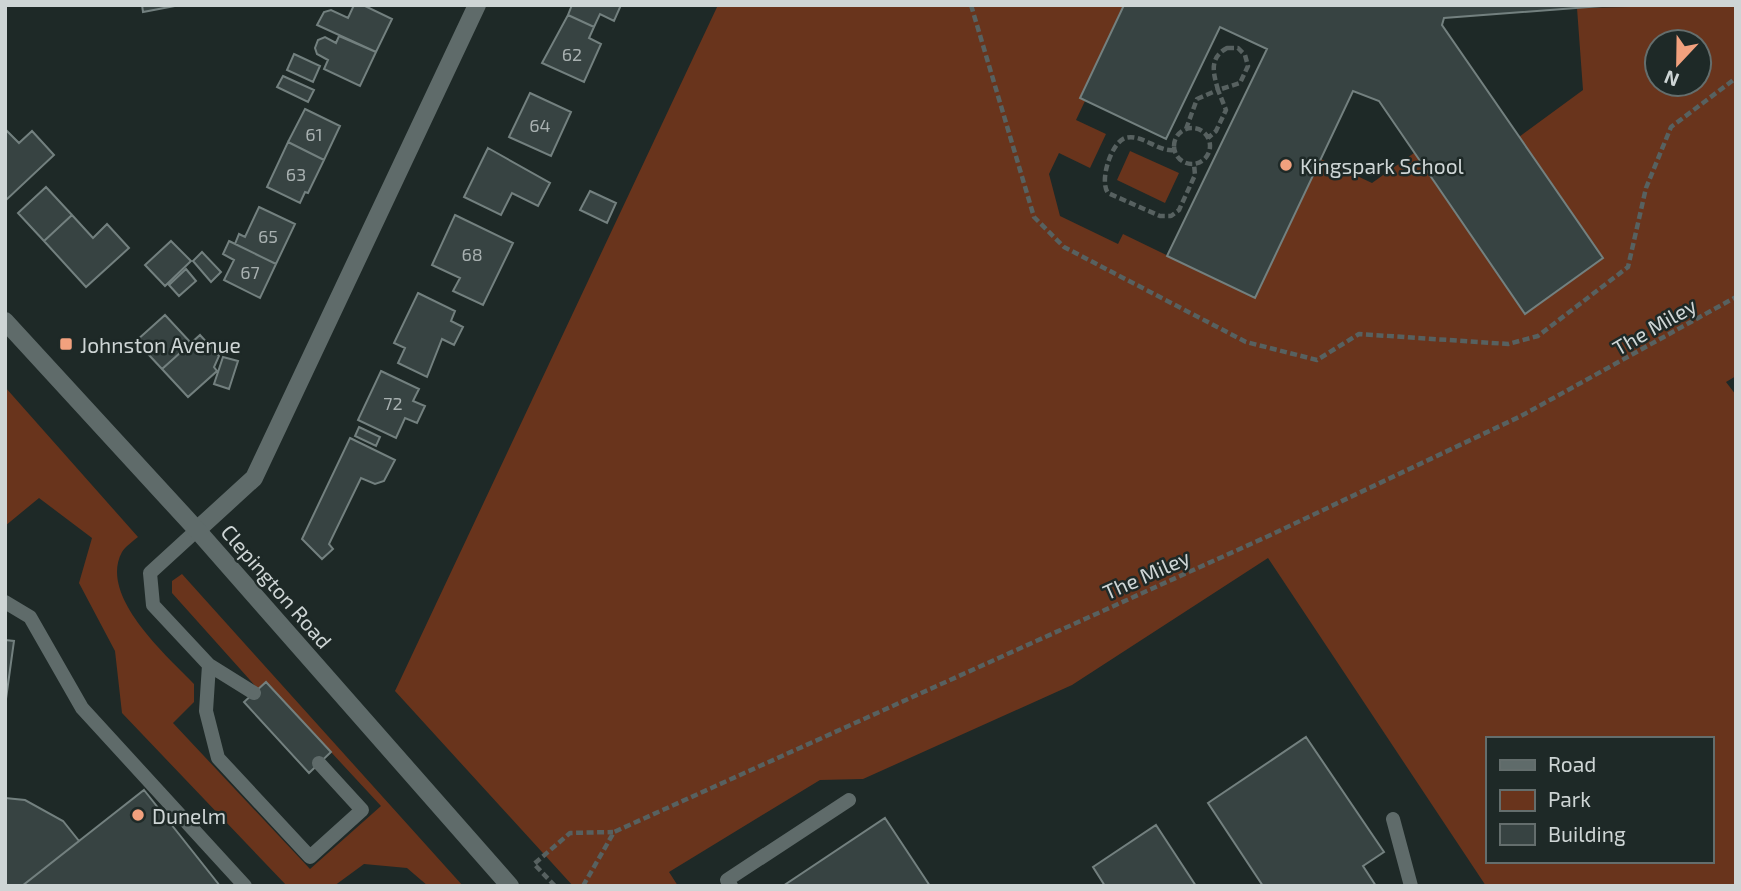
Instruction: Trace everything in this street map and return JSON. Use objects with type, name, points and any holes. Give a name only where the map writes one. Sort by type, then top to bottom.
[{"type":"main road","points":[[197,530],[254,478],[477,5]]},
{"type":"main road","name":"Clepington Road","points":[[5,321],[197,530],[510,886]]},
{"type":"lane","points":[[197,530],[150,573],[153,605],[208,665],[254,693]]},
{"type":"lane","points":[[5,602],[30,617],[82,708],[245,886]]},
{"type":"lane","points":[[208,665],[206,711],[218,758],[310,857],[362,810],[319,763]]},
{"type":"lane","points":[[731,886],[727,880],[849,800]]},
{"type":"lane","points":[[1393,818],[1411,886]]},
{"type":"path","points":[[971,5],[1034,217],[1064,247],[1246,342],[1317,360],[1359,334],[1507,344],[1538,336],[1628,267],[1646,188],[1671,127],[1736,78]]},
{"type":"path","points":[[1186,129],[1197,99],[1218,90],[1240,83],[1248,66],[1245,55],[1238,48],[1227,48],[1218,53],[1212,67],[1218,90],[1226,110],[1216,131],[1208,138],[1208,154],[1194,164]]},
{"type":"path","points":[[1194,164],[1178,158],[1174,150],[1179,133],[1195,128],[1208,138]]},
{"type":"path","points":[[1174,150],[1166,151],[1137,138],[1125,138],[1118,144],[1103,176],[1102,185],[1108,192],[1160,216],[1171,216],[1179,210],[1195,175],[1194,164]]},
{"type":"path","name":"The Miley","points":[[614,832],[1264,538],[1521,416],[1736,297]]},
{"type":"path","points":[[555,886],[534,864],[570,833],[614,832]]},
{"type":"path","points":[[583,886],[614,832]]},
{"type":"green space","points":[[718,5],[1124,5],[1080,98],[1085,101],[1076,120],[1106,134],[1090,168],[1059,153],[1049,174],[1060,216],[1118,244],[1123,234],[1255,298],[1321,159],[1372,183],[1414,153],[1525,314],[1603,258],[1519,137],[1583,90],[1577,8],[1736,5],[1736,376],[1726,382],[1736,395],[1736,886],[1486,886],[1268,558],[1072,685],[863,779],[820,780],[669,872],[678,886],[573,886],[395,691]]},
{"type":"green space","points":[[1130,151],[1179,173],[1165,203],[1117,180]]},
{"type":"green space","points":[[5,387],[138,537],[122,552],[117,569],[119,587],[139,624],[194,684],[194,702],[173,723],[310,869],[381,806],[266,682],[258,689],[172,593],[172,581],[182,574],[463,886],[428,886],[407,868],[364,864],[334,886],[287,886],[122,713],[115,651],[79,583],[92,538],[39,498],[5,526]]},
{"type":"building","points":[[142,5],[180,5],[143,12]]},
{"type":"building","points":[[354,5],[363,5],[392,19],[376,52],[317,25],[324,12],[331,10],[348,18]]},
{"type":"building","points":[[572,5],[621,5],[614,21],[600,14],[594,27],[568,15]]},
{"type":"building","points":[[1124,5],[1615,5],[1444,18],[1442,25],[1603,258],[1525,314],[1379,101],[1353,91],[1255,298],[1167,256],[1267,49],[1220,27],[1166,139],[1080,98]]},
{"type":"building","points":[[568,15],[594,27],[589,38],[601,44],[584,82],[542,63]]},
{"type":"building","points":[[339,36],[376,52],[360,86],[324,69],[328,60],[317,54],[315,48],[318,40],[325,37],[336,43]]},
{"type":"building","points":[[294,54],[320,66],[313,82],[287,70]]},
{"type":"building","points":[[283,76],[314,90],[308,102],[277,87]]},
{"type":"building","points":[[530,93],[571,112],[551,156],[509,137]]},
{"type":"building","points":[[305,109],[340,126],[324,160],[288,142]]},
{"type":"building","points":[[5,129],[19,143],[32,131],[54,155],[5,201]]},
{"type":"building","points":[[288,142],[324,160],[308,193],[305,192],[300,203],[267,187]]},
{"type":"building","points":[[488,148],[550,183],[538,206],[512,193],[501,215],[464,197]]},
{"type":"building","points":[[46,187],[72,215],[44,241],[18,213]]},
{"type":"building","points":[[590,191],[616,203],[607,223],[580,210]]},
{"type":"building","points":[[259,207],[295,224],[276,264],[235,244],[239,234],[245,237]]},
{"type":"building","points":[[72,215],[93,238],[107,224],[129,248],[86,287],[44,241]]},
{"type":"building","points":[[455,215],[513,243],[483,305],[453,291],[460,278],[432,265]]},
{"type":"building","points":[[171,241],[191,261],[165,286],[145,265]]},
{"type":"building","points":[[229,241],[276,264],[260,298],[224,280],[234,260],[223,254]]},
{"type":"building","points":[[202,252],[221,272],[211,282],[193,261]]},
{"type":"building","points":[[186,269],[196,281],[179,296],[169,285]]},
{"type":"building","points":[[418,293],[455,311],[451,321],[463,327],[454,345],[442,339],[427,377],[398,363],[405,348],[394,343]]},
{"type":"building","points":[[165,315],[191,343],[162,369],[136,341]]},
{"type":"building","points":[[200,335],[219,356],[214,367],[217,371],[188,397],[162,369]]},
{"type":"building","points":[[223,357],[238,361],[229,389],[214,384]]},
{"type":"building","points":[[381,371],[419,389],[413,401],[425,406],[417,423],[405,418],[396,438],[358,420]]},
{"type":"building","points":[[359,427],[380,437],[376,446],[355,436]]},
{"type":"building","points":[[350,438],[395,460],[384,481],[375,484],[361,478],[329,544],[333,549],[322,559],[302,539]]},
{"type":"building","points":[[5,640],[14,641],[5,706]]},
{"type":"building","points":[[266,682],[331,752],[309,773],[244,702]]},
{"type":"building","points":[[1306,737],[1384,852],[1363,866],[1376,886],[1263,886],[1208,803]]},
{"type":"building","name":"Dunelm","points":[[144,790],[220,886],[22,886],[79,841]]},
{"type":"building","points":[[5,798],[25,800],[63,821],[79,841],[22,886],[5,886]]},
{"type":"building","points":[[885,818],[930,886],[783,886]]},
{"type":"building","points":[[1156,825],[1196,886],[1105,886],[1093,867]]},
{"type":"place","name":"Kingspark School","points":[[1286,165]]},
{"type":"place","name":"Johnston Avenue","points":[[66,344]]},
{"type":"place","name":"Dunelm","points":[[138,815]]}]
